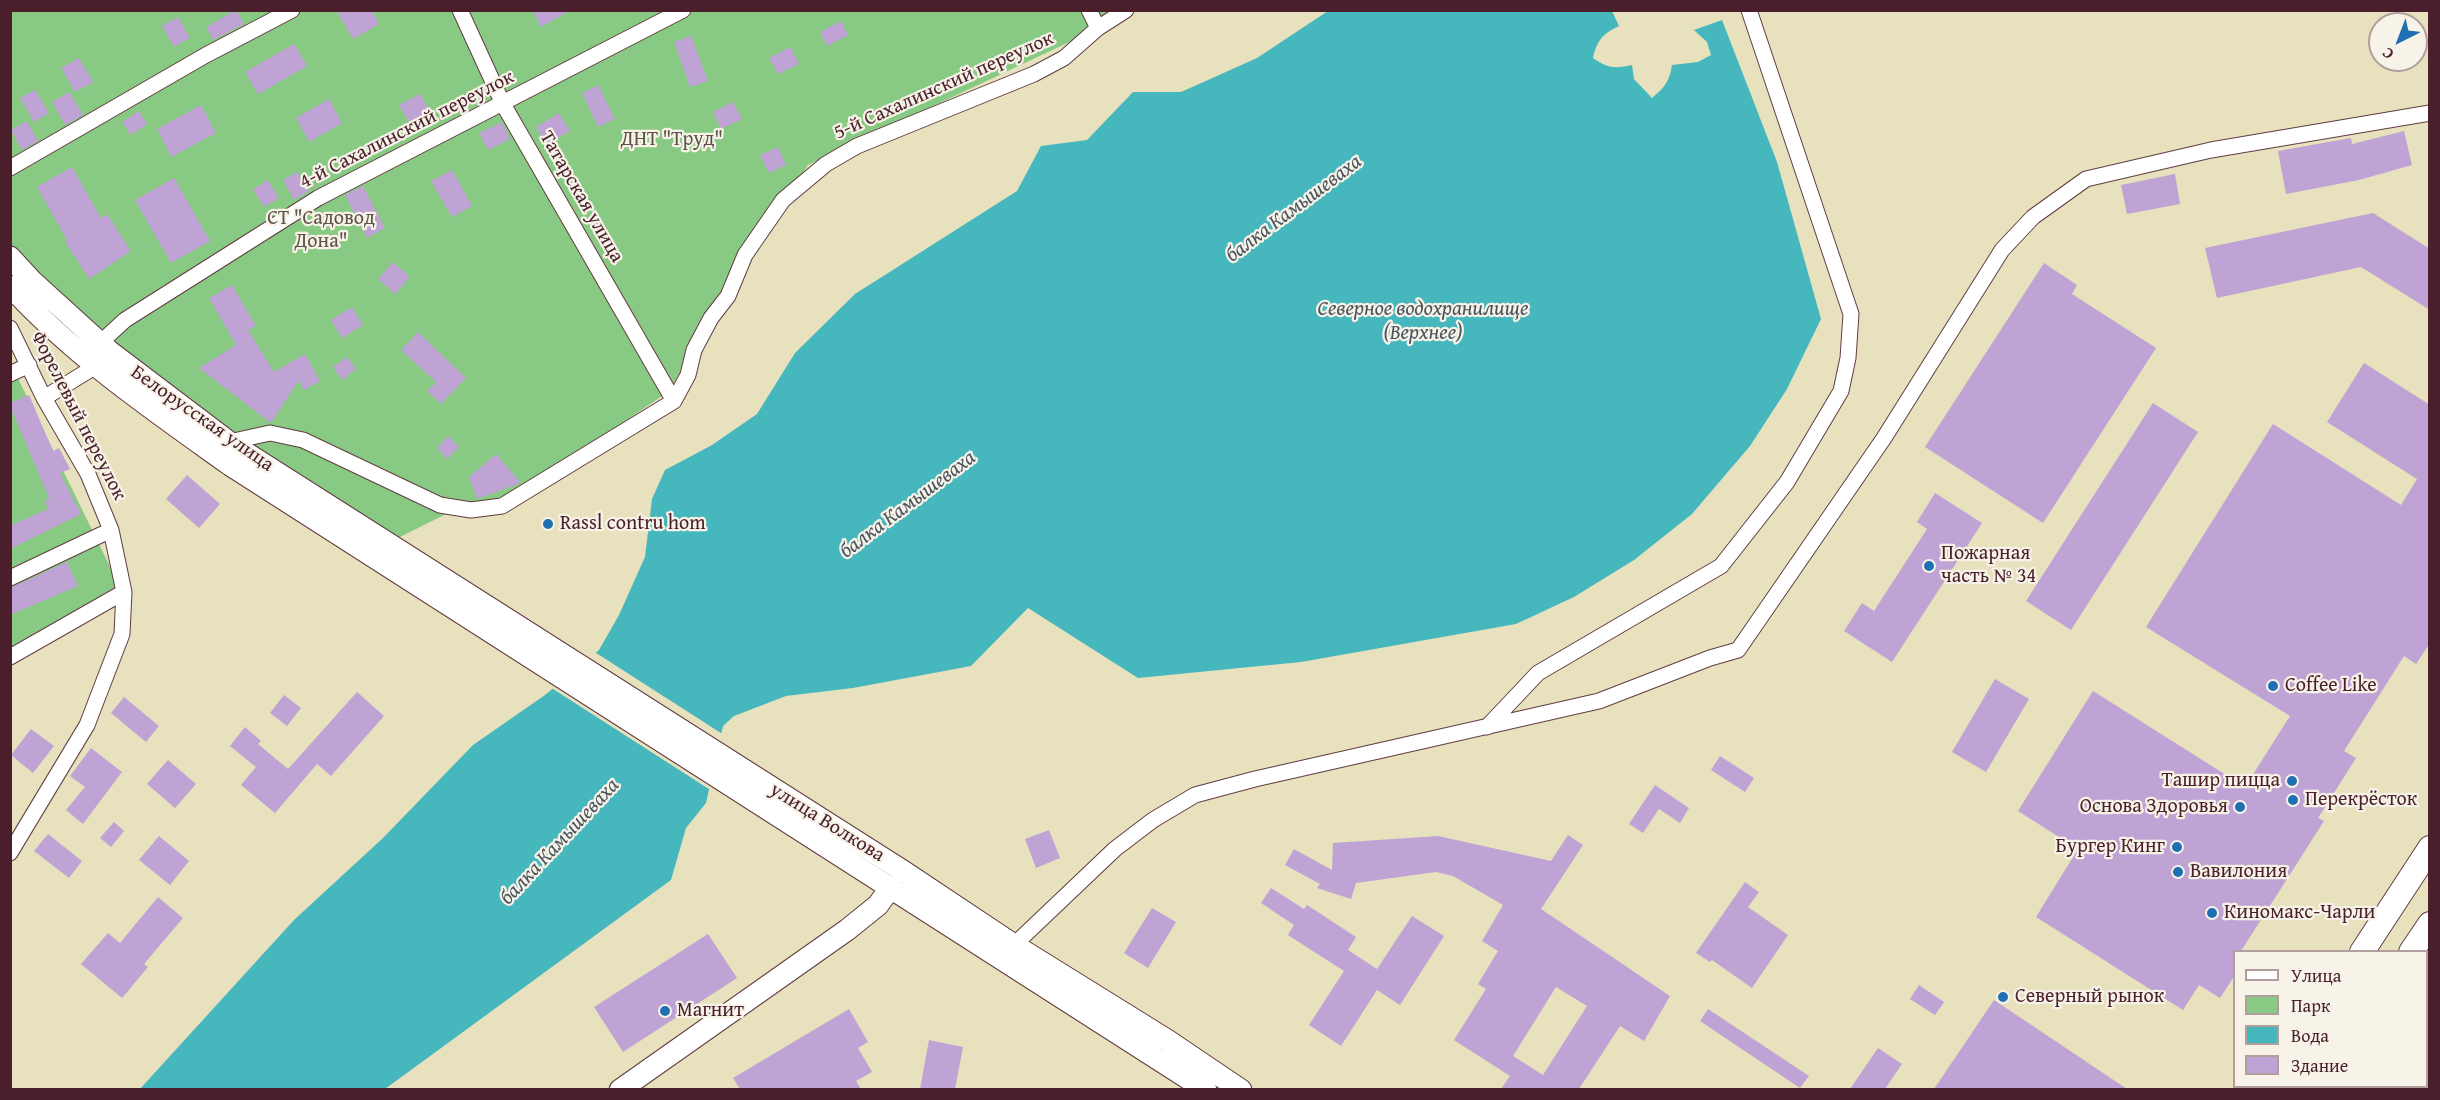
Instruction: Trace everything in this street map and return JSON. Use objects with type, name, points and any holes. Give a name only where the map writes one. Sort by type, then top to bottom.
[{"type":"main road","name":"Белорусская улица","points":[[10,257],[32,281],[138,376],[407,567]]},
{"type":"main road","name":"Белорусская улица","points":[[10,286],[126,391],[230,465],[407,567]]},
{"type":"main road","name":"улица Волкова","points":[[407,567],[818,828],[1014,945],[1241,1089]]},
{"type":"main road","name":"улица Волкова","points":[[818,828],[891,887],[1004,962],[1206,1089]]},
{"type":"main road","points":[[2363,950],[2430,848]]},
{"type":"main road","name":"улица Волкова","points":[[620,1089],[847,930],[878,905],[891,887]]},
{"type":"main road","points":[[2412,950],[2430,924]]},
{"type":"street","points":[[10,168],[206,55],[292,10]]},
{"type":"street","name":"Татарская улица","points":[[460,10],[503,104],[674,401]]},
{"type":"street","name":"4-й Сахалинский переулок","points":[[100,343],[125,320],[318,198],[683,10]]},
{"type":"street","points":[[1089,10],[1098,28]]},
{"type":"street","name":"5-й Сахалинский переулок","points":[[674,401],[688,375],[693,350],[711,318],[728,296],[745,255],[783,200],[826,164],[857,146],[1034,74],[1064,58],[1098,28],[1125,10]]},
{"type":"street","points":[[1485,729],[1538,673],[1721,566],[1787,482],[1841,391],[1848,358],[1851,314],[1749,10]]},
{"type":"street","points":[[1014,945],[1115,849],[1153,820],[1195,795],[1255,779],[1485,729],[1599,701],[1710,658],[1738,650],[1884,438],[2002,250],[2033,217],[2086,179],[2211,150],[2430,113]]},
{"type":"street","name":"Форелевый переулок","points":[[10,328],[44,398],[88,474],[111,530],[124,592],[122,634],[87,725],[10,853]]},
{"type":"street","points":[[10,374],[29,365]]},
{"type":"street","points":[[44,398],[96,366]]},
{"type":"street","points":[[229,442],[250,440],[270,433],[303,440],[440,505],[471,510],[502,506],[674,401]]},
{"type":"street","points":[[10,578],[111,530]]},
{"type":"street","points":[[10,657],[124,592]]},
{"type":"green space","name":"СТ \"Садовод Дона\"","points":[[10,11],[1116,11],[1082,36],[808,165],[668,392],[524,490],[448,513],[396,539],[211,424],[115,351],[11,245]]},
{"type":"green space","points":[[10,362],[119,585],[11,649],[10,649]]},
{"type":"water","name":"Северное водохранилище (Верхнее)","points":[[1328,11],[1612,11],[1619,26],[1601,39],[1593,58],[1611,67],[1632,65],[1634,79],[1652,98],[1666,84],[1672,65],[1698,62],[1711,55],[1707,42],[1694,30],[1722,20],[1777,162],[1821,319],[1787,389],[1750,446],[1692,514],[1634,560],[1574,597],[1516,624],[1301,662],[1138,678],[1028,608],[971,666],[853,688],[786,696],[734,716],[723,726],[706,803],[686,828],[671,880],[385,1089],[139,1090],[294,920],[383,838],[473,745],[545,695],[599,650],[619,615],[645,557],[652,499],[665,470],[712,445],[757,414],[795,353],[855,294],[1017,191],[1041,146],[1087,140],[1133,92],[1181,92],[1257,58]]},
{"type":"pier","points":[[593,651],[724,735],[712,791],[550,687]]},
{"type":"building","points":[[236,10],[244,24],[213,40],[206,27]]},
{"type":"building","points":[[336,10],[372,10],[379,24],[353,39]]},
{"type":"building","points":[[532,10],[571,10],[541,27]]},
{"type":"building","points":[[178,17],[190,38],[174,47],[162,26]]},
{"type":"building","points":[[841,21],[848,35],[827,46],[820,32]]},
{"type":"building","points":[[691,36],[708,81],[690,87],[674,42]]},
{"type":"building","points":[[294,44],[307,66],[258,94],[245,72]]},
{"type":"building","points":[[790,47],[799,64],[778,74],[769,58]]},
{"type":"building","points":[[79,58],[93,82],[75,92],[61,68]]},
{"type":"building","points":[[598,85],[615,119],[598,127],[582,93]]},
{"type":"building","points":[[35,90],[49,113],[34,122],[20,98]]},
{"type":"building","points":[[69,92],[83,115],[65,125],[52,102]]},
{"type":"building","points":[[420,94],[430,111],[409,122],[399,105]]},
{"type":"building","points":[[329,99],[342,123],[309,142],[296,118]]},
{"type":"building","points":[[733,102],[742,119],[721,129],[713,112]]},
{"type":"building","points":[[201,105],[216,133],[171,157],[157,129]]},
{"type":"building","points":[[139,111],[147,124],[131,135],[122,122]]},
{"type":"building","points":[[559,113],[570,131],[546,145],[536,127]]},
{"type":"building","points":[[27,121],[38,141],[22,150],[11,130]]},
{"type":"building","points":[[502,122],[510,139],[488,150],[479,133]]},
{"type":"building","points":[[2404,131],[2412,165],[2359,180],[2286,194],[2278,151],[2351,138],[2352,144]]},
{"type":"building","points":[[778,147],[786,165],[769,173],[760,155]]},
{"type":"building","points":[[72,167],[101,218],[107,214],[131,251],[89,279],[65,241],[67,240],[37,187]]},
{"type":"building","points":[[452,170],[472,206],[452,217],[431,181]]},
{"type":"building","points":[[297,172],[309,191],[294,200],[283,180]]},
{"type":"building","points":[[2175,174],[2180,204],[2127,214],[2121,185]]},
{"type":"building","points":[[174,178],[210,241],[171,263],[135,200]]},
{"type":"building","points":[[268,180],[279,198],[264,207],[253,189]]},
{"type":"building","points":[[363,186],[385,228],[367,238],[345,195]]},
{"type":"building","points":[[2373,213],[2430,249],[2430,310],[2361,267],[2217,298],[2205,248]]},
{"type":"building","points":[[393,262],[410,277],[395,294],[378,279]]},
{"type":"building","points":[[2044,263],[2077,285],[2072,294],[2156,348],[2043,523],[1925,447]]},
{"type":"building","points":[[232,285],[256,326],[248,330],[274,372],[305,354],[320,381],[304,390],[299,380],[271,423],[199,368],[236,345],[209,298]]},
{"type":"building","points":[[352,307],[363,325],[342,338],[331,320]]},
{"type":"building","points":[[418,332],[466,378],[441,404],[427,391],[436,382],[401,350]]},
{"type":"building","points":[[347,357],[356,369],[342,380],[333,367]]},
{"type":"building","points":[[2364,363],[2430,405],[2430,643],[2416,664],[2404,656],[2344,751],[2356,758],[2318,818],[2324,821],[2242,950],[2233,950],[2233,978],[2220,998],[2199,985],[2183,1010],[2036,917],[2078,849],[2018,811],[2093,691],[2245,787],[2290,716],[2146,627],[2273,424],[2401,505],[2417,479],[2327,422]]},
{"type":"building","points":[[29,395],[53,451],[59,448],[70,469],[60,473],[81,514],[10,549],[10,526],[48,509],[44,501],[49,498],[10,406],[10,403]]},
{"type":"building","points":[[2153,403],[2198,432],[2071,630],[2026,601]]},
{"type":"building","points":[[448,436],[459,447],[447,459],[437,448]]},
{"type":"building","points":[[496,454],[521,483],[477,499],[469,477]]},
{"type":"building","points":[[187,475],[220,504],[199,528],[166,499]]},
{"type":"building","name":"Пожарная часть № 34","points":[[1935,493],[1982,523],[1892,662],[1844,631],[1862,603],[1874,611],[1927,529],[1917,522]]},
{"type":"building","points":[[67,562],[78,586],[10,615],[10,588]]},
{"type":"building","points":[[1995,679],[2029,699],[1986,772],[1952,752]]},
{"type":"building","points":[[357,692],[384,716],[331,776],[317,764],[275,813],[241,785],[256,767],[230,746],[245,727],[261,741],[258,744],[288,769]]},
{"type":"building","points":[[284,695],[301,708],[287,726],[270,713]]},
{"type":"building","points":[[124,697],[159,726],[146,742],[111,713]]},
{"type":"building","points":[[31,729],[54,746],[33,773],[11,755]]},
{"type":"building","points":[[91,748],[122,772],[83,824],[66,810],[85,787],[70,776]]},
{"type":"building","points":[[1720,756],[1754,778],[1745,792],[1711,770]]},
{"type":"building","points":[[168,760],[196,784],[175,808],[147,784]]},
{"type":"building","points":[[1655,785],[1689,808],[1680,823],[1659,809],[1643,833],[1629,824]]},
{"type":"building","points":[[114,822],[124,831],[111,847],[100,838]]},
{"type":"building","points":[[1049,830],[1060,858],[1036,868],[1025,839]]},
{"type":"building","points":[[48,834],[82,861],[69,878],[34,851]]},
{"type":"building","points":[[1568,835],[1583,845],[1541,909],[1670,996],[1644,1041],[1620,1026],[1579,1089],[1501,1089],[1510,1076],[1454,1040],[1486,989],[1478,984],[1498,951],[1482,941],[1503,905],[1453,876],[1436,872],[1356,883],[1351,899],[1317,888],[1320,884],[1285,865],[1294,849],[1332,870],[1333,843],[1438,836],[1551,861]],"holes":[[[1556,987],[1587,1006],[1543,1075],[1513,1056]]]},
{"type":"building","points":[[159,836],[189,861],[170,885],[139,860]]},
{"type":"building","points":[[1745,882],[1759,892],[1748,907],[1788,935],[1752,988],[1712,960],[1710,962],[1696,953]]},
{"type":"building","points":[[1271,888],[1304,909],[1307,905],[1356,937],[1348,950],[1377,969],[1412,916],[1444,936],[1400,1005],[1377,990],[1341,1046],[1309,1025],[1344,971],[1288,935],[1294,925],[1261,903]]},
{"type":"building","points":[[158,897],[183,918],[144,964],[148,967],[122,998],[81,964],[108,933],[120,943]]},
{"type":"building","points":[[1152,908],[1176,922],[1148,968],[1124,953]]},
{"type":"building","points":[[708,934],[737,978],[623,1052],[594,1007]]},
{"type":"building","points":[[1919,985],[1944,1002],[1935,1015],[1910,999]]},
{"type":"building","points":[[1994,1000],[2127,1089],[1934,1089]]},
{"type":"building","points":[[849,1009],[868,1042],[858,1048],[872,1072],[856,1081],[861,1089],[740,1089],[733,1078]]},
{"type":"building","points":[[1708,1009],[1809,1076],[1800,1088],[1700,1021]]},
{"type":"building","points":[[929,1040],[963,1047],[955,1089],[920,1089]]},
{"type":"building","points":[[1878,1048],[1902,1064],[1885,1089],[1850,1089]]},
{"type":"place","name":"Rassl contru hom","points":[[548,524]]},
{"type":"place","name":"Пожарная часть № 34","points":[[1929,566]]},
{"type":"place","name":"Coffee Like","points":[[2273,686]]},
{"type":"place","name":"Ташир пицца","points":[[2292,781]]},
{"type":"place","name":"Перекрёсток","points":[[2293,800]]},
{"type":"place","name":"Основа Здоровья","points":[[2240,807]]},
{"type":"place","name":"Бургер Кинг","points":[[2177,847]]},
{"type":"place","name":"Вавилония","points":[[2178,872]]},
{"type":"place","name":"Киномакс-Чарли","points":[[2212,913]]},
{"type":"place","name":"Северный рынок","points":[[2003,997]]},
{"type":"place","name":"Магнит","points":[[665,1011]]},
{"type":"park label","name":"ДНТ \"Труд\"","points":[[672,140]]},
{"type":"water label","name":"балка Камышеваха","points":[[1294,209]]},
{"type":"water label","name":"балка Камышеваха","points":[[908,505]]},
{"type":"water label","name":"балка Камышеваха","points":[[560,842]]}]
